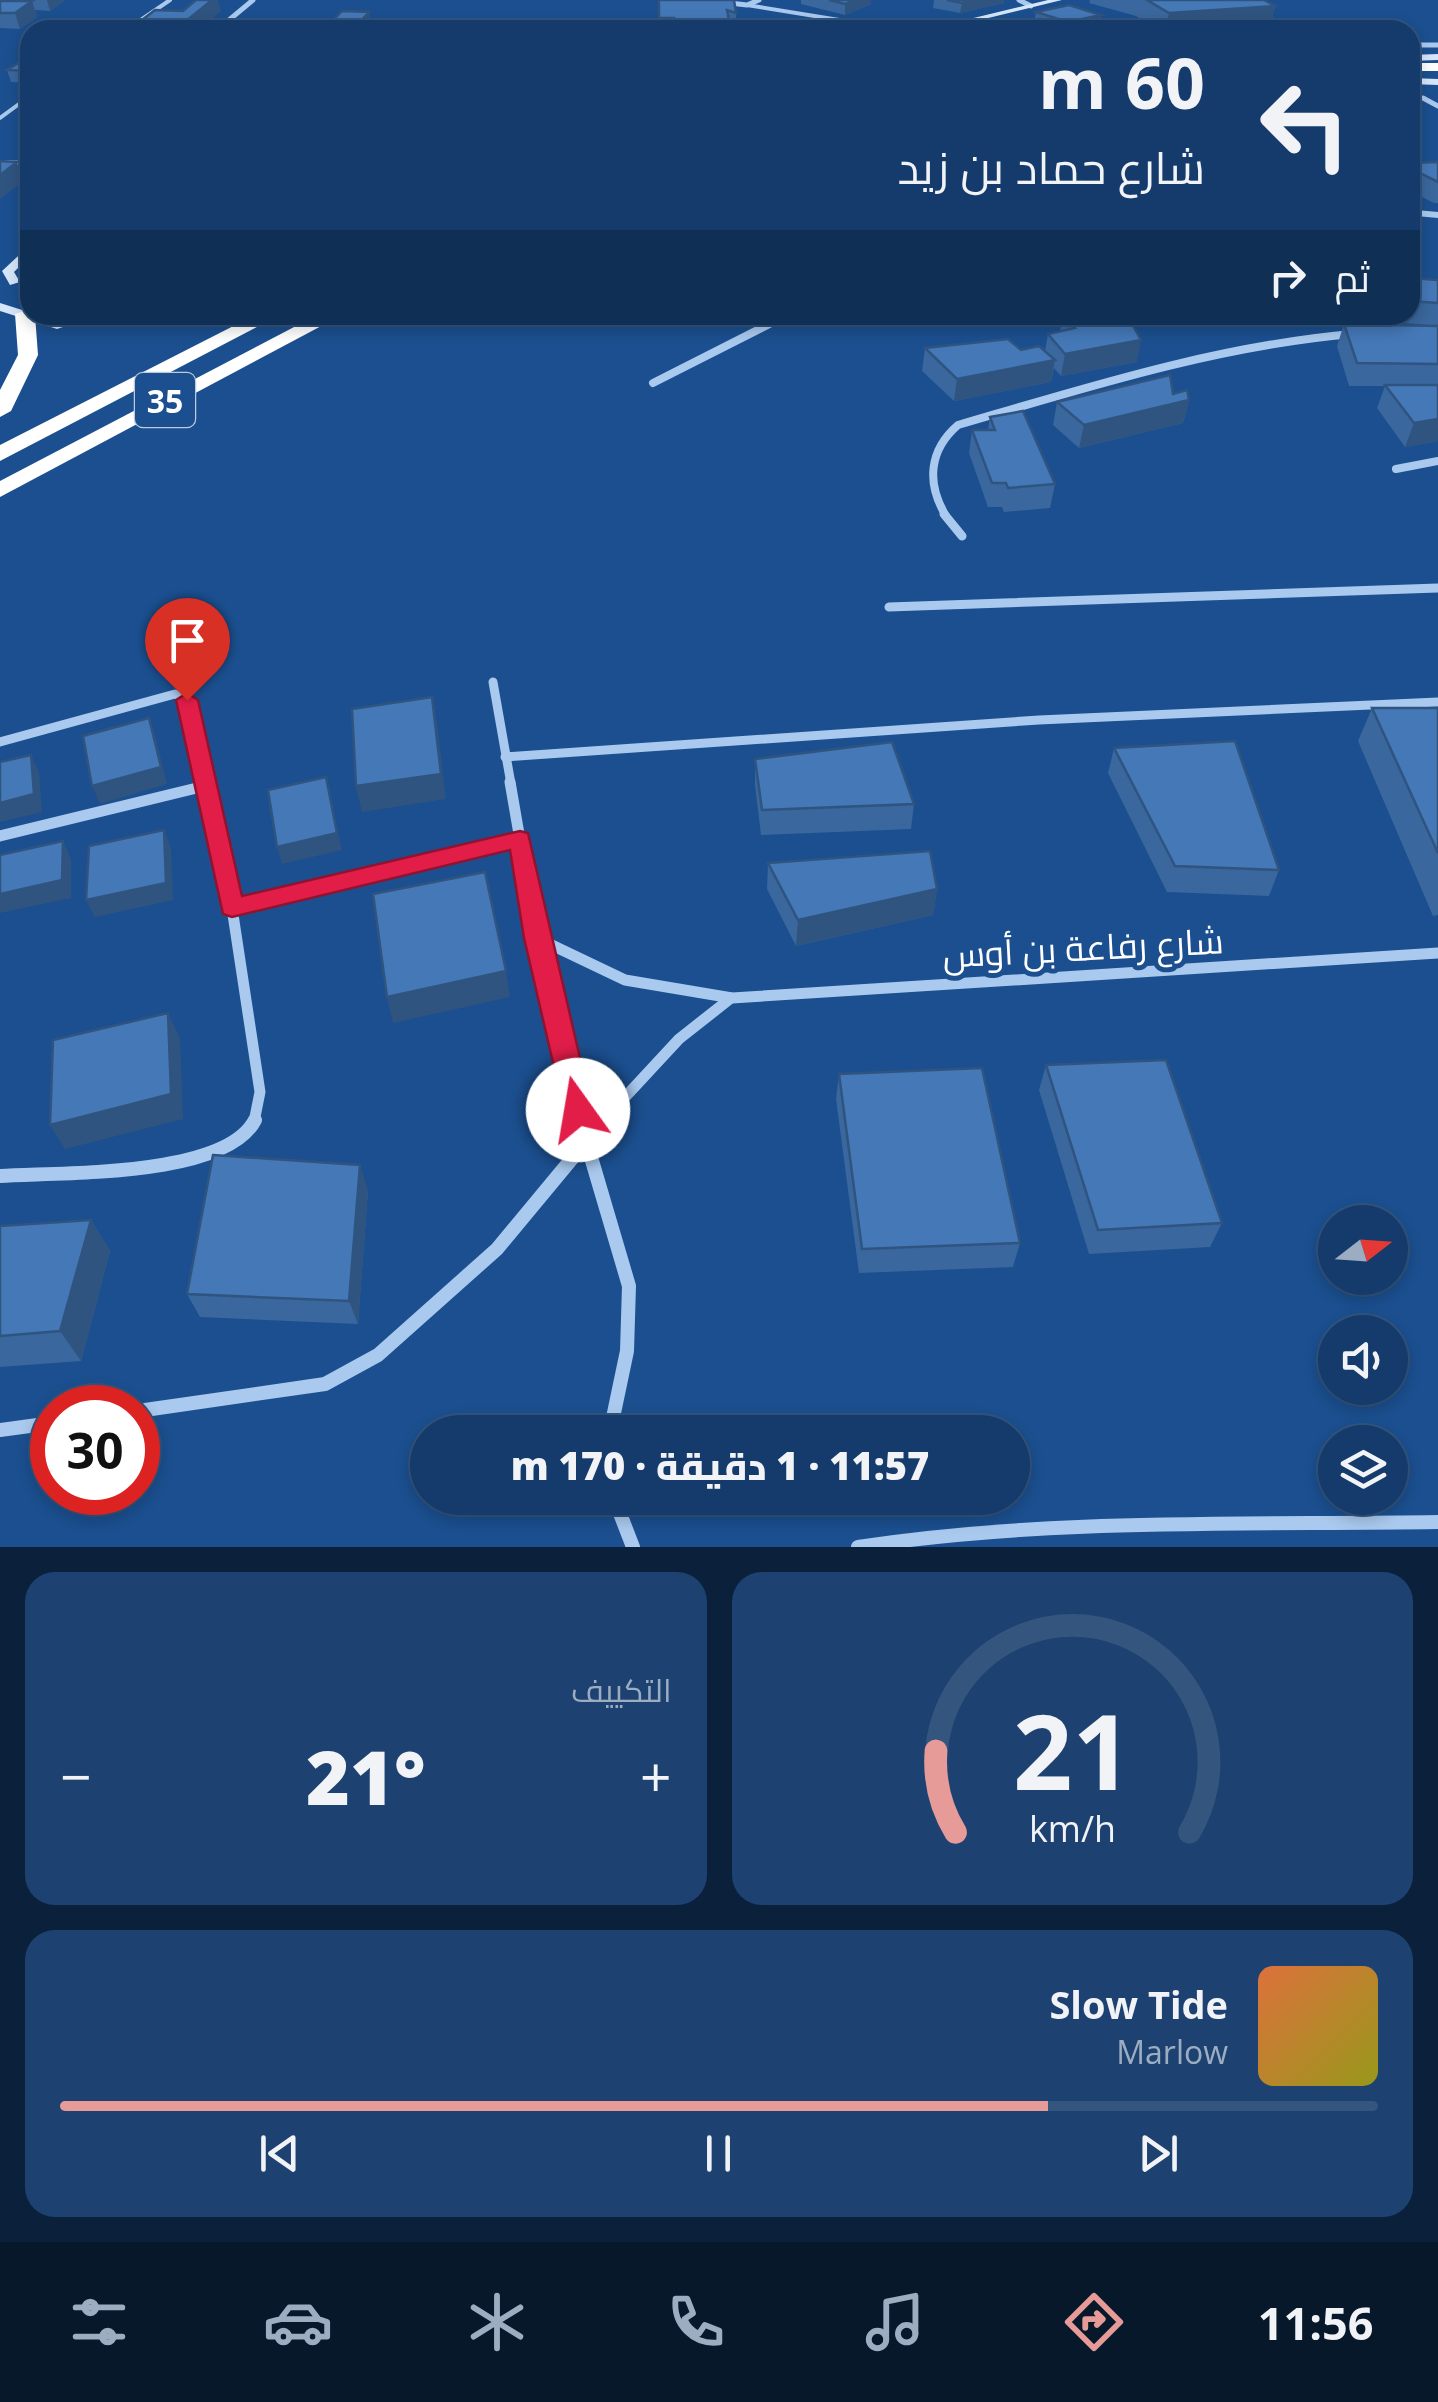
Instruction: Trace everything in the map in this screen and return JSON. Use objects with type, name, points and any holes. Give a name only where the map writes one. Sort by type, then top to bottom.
[{"type":"highway","points":[[0,411],[28,355],[27,325]]},
{"type":"highway","name":"35","points":[[0,454],[251,325]]},
{"type":"highway","name":"35","points":[[0,490],[313,325]]},
{"type":"street","points":[[229,20],[253,0]]},
{"type":"street","points":[[710,2],[748,5],[760,0]]},
{"type":"street","points":[[1020,0],[1031,6]]},
{"type":"street","points":[[971,20],[1058,0]]},
{"type":"street","points":[[1423,98],[1438,106]]},
{"type":"street","points":[[7,280],[8,270],[20,259]]},
{"type":"street","points":[[652,383],[768,325]]},
{"type":"street","points":[[962,536],[942,513],[935,496],[934,448],[944,434],[981,416],[1131,374],[1268,344],[1360,334]]},
{"type":"street","points":[[1396,469],[1438,461]]},
{"type":"street","points":[[889,608],[1438,588]]},
{"type":"street","points":[[494,682],[537,938],[586,1144],[630,1286],[627,1351],[614,1415]]},
{"type":"street","points":[[0,742],[163,696],[182,695],[192,708],[232,908],[260,1092],[257,1115],[246,1133],[224,1148],[192,1158],[0,1176]]},
{"type":"street","points":[[506,757],[1039,720],[1438,702]]},
{"type":"street","points":[[0,836],[206,786]]},
{"type":"street","points":[[232,908],[520,839]]},
{"type":"street","name":"شارع رفاعة بن أوس","points":[[537,938],[625,980],[732,998],[1438,953]]},
{"type":"street","points":[[160,1408],[293,1390],[354,1371],[378,1355],[497,1250],[654,1062],[732,998]]},
{"type":"street","points":[[0,1430],[30,1425]]},
{"type":"street","points":[[621,1515],[633,1547]]},
{"type":"street","points":[[858,1547],[930,1536],[1078,1528],[1438,1522]]},
{"type":"lane","points":[[141,20],[170,0]]},
{"type":"lane","points":[[748,5],[840,20]]},
{"type":"building","points":[[196,0],[212,0],[187,20],[142,20],[155,10],[183,11]]},
{"type":"building","points":[[659,0],[734,0],[736,13],[727,10],[729,20],[659,18]]},
{"type":"building","points":[[1147,0],[1264,0],[1275,6],[1169,13]]},
{"type":"building","points":[[0,1],[32,1],[15,13],[0,13]]},
{"type":"building","points":[[1069,5],[1101,15],[1062,20],[1036,12]]},
{"type":"building","points":[[342,11],[369,12],[362,20],[333,20]]},
{"type":"building","points":[[0,161],[17,162],[0,175]]},
{"type":"building","points":[[1438,162],[1438,182],[1420,173],[1420,163]]},
{"type":"building","points":[[1420,279],[1438,280],[1438,303],[1420,302]]},
{"type":"building","points":[[1073,325],[1133,325],[1141,340],[1065,354],[1048,334],[1075,328]]},
{"type":"building","points":[[1344,325],[1438,326],[1438,364],[1357,363]]},
{"type":"building","points":[[1008,339],[1021,350],[1039,346],[1055,360],[957,379],[925,348]]},
{"type":"building","points":[[1170,375],[1173,394],[1187,390],[1189,400],[1084,425],[1057,402]]},
{"type":"building","points":[[1385,385],[1438,385],[1438,419],[1414,423]]},
{"type":"building","points":[[1023,411],[1055,484],[1008,488],[1006,483],[992,483],[972,430],[995,430],[990,417]]},
{"type":"building","points":[[432,697],[441,774],[356,786],[352,709]]},
{"type":"building","points":[[1372,708],[1438,708],[1438,853]]},
{"type":"building","points":[[149,718],[161,767],[92,786],[83,736]]},
{"type":"building","points":[[1235,741],[1279,870],[1175,866],[1114,748]]},
{"type":"building","points":[[892,742],[914,804],[762,810],[755,759]]},
{"type":"building","points":[[31,755],[34,794],[0,803],[0,762]]},
{"type":"building","points":[[326,777],[337,833],[277,847],[268,790]]},
{"type":"building","points":[[164,830],[166,883],[86,900],[89,846]]},
{"type":"building","points":[[63,841],[62,880],[0,894],[0,855]]},
{"type":"building","points":[[930,851],[937,889],[798,920],[768,863]]},
{"type":"building","points":[[485,872],[506,971],[387,997],[373,894]]},
{"type":"building","points":[[168,1013],[171,1094],[50,1125],[53,1040]]},
{"type":"building","points":[[1166,1060],[1222,1223],[1098,1230],[1046,1065]]},
{"type":"building","points":[[982,1068],[1020,1243],[862,1249],[839,1074]]},
{"type":"building","points":[[213,1155],[360,1165],[349,1301],[187,1294]]},
{"type":"building","points":[[91,1220],[60,1331],[0,1336],[0,1226]]},
{"type":"route","points":[[187,700],[192,708],[232,908],[520,839],[537,938],[578,1110]]}]
